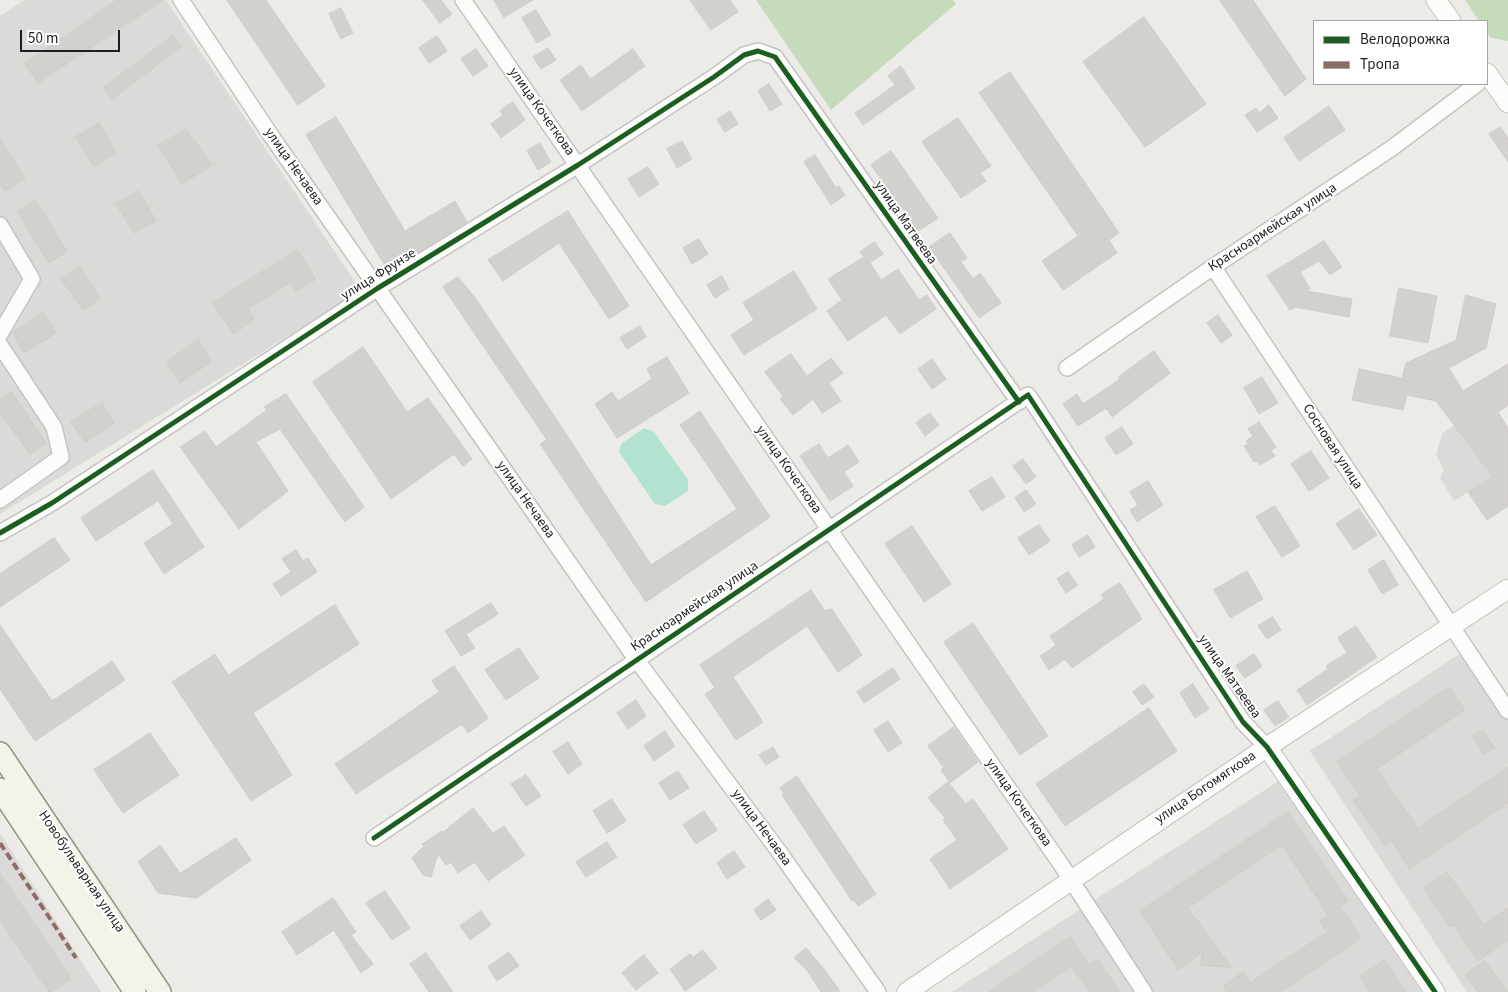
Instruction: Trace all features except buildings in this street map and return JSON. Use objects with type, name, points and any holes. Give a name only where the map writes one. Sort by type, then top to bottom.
[{"type":"main road","name":"Новобульварная улица","points":[[0,753],[143,989]]},
{"type":"main road","name":"Новобульварная улица","points":[[0,789],[143,989]]},
{"type":"street","name":"улица Нечаева","points":[[181,0],[272,137],[636,660],[780,853],[878,992]]},
{"type":"street","name":"улица Кочеткова","points":[[463,0],[1070,880],[1144,992]]},
{"type":"street","points":[[1436,0],[1449,20]]},
{"type":"street","name":"улица Фрунзе","points":[[0,534],[52,503],[378,288],[578,165],[714,77],[744,55],[758,51],[775,57]]},
{"type":"street","name":"улица Матвеева","points":[[775,57],[1023,398],[1243,722],[1267,747],[1435,992]]},
{"type":"street","points":[[1488,80],[1508,103]]},
{"type":"street","name":"Красноармейская улица","points":[[1067,368],[1213,266],[1392,148],[1475,85]]},
{"type":"street","points":[[0,225],[32,279],[0,334]]},
{"type":"street","name":"Сосновая улица","points":[[1213,266],[1451,627],[1508,710]]},
{"type":"street","points":[[0,345],[54,427],[61,456],[0,500]]},
{"type":"street","name":"Красноармейская улица","points":[[374,838],[830,531],[1023,398]]},
{"type":"street","name":"улица Богомягкова","points":[[907,992],[1267,747],[1508,588]]},
{"type":"shaded area","points":[[25,0],[166,0],[361,291],[0,514],[0,16]]},
{"type":"shaded area","points":[[1454,425],[1492,476],[1454,501],[1440,478],[1444,470],[1436,455],[1442,434]]},
{"type":"shaded area","points":[[1466,650],[1508,715],[1508,992],[1467,992],[1310,751]]},
{"type":"shaded area","points":[[1282,779],[1422,992],[952,992]]},
{"type":"shaded area","points":[[0,833],[101,992],[0,992]]},
{"type":"green space","points":[[756,0],[953,0],[956,4],[831,110]]},
{"type":"green space","points":[[1465,0],[1508,0],[1508,41],[1491,38],[1488,34],[1488,20],[1478,20]]},
{"type":"green space","points":[[644,428],[654,432],[688,480],[688,491],[665,506],[655,504],[619,452],[621,444]]},
{"type":"marked path","points":[[0,843],[76,958]]},
{"type":"cycle path","points":[[0,533],[52,503],[378,288],[578,165],[714,77],[744,55],[758,51],[775,57],[1019,402]]},
{"type":"cycle path","points":[[374,838],[1028,395],[1243,722],[1267,747],[1435,992]]}]
